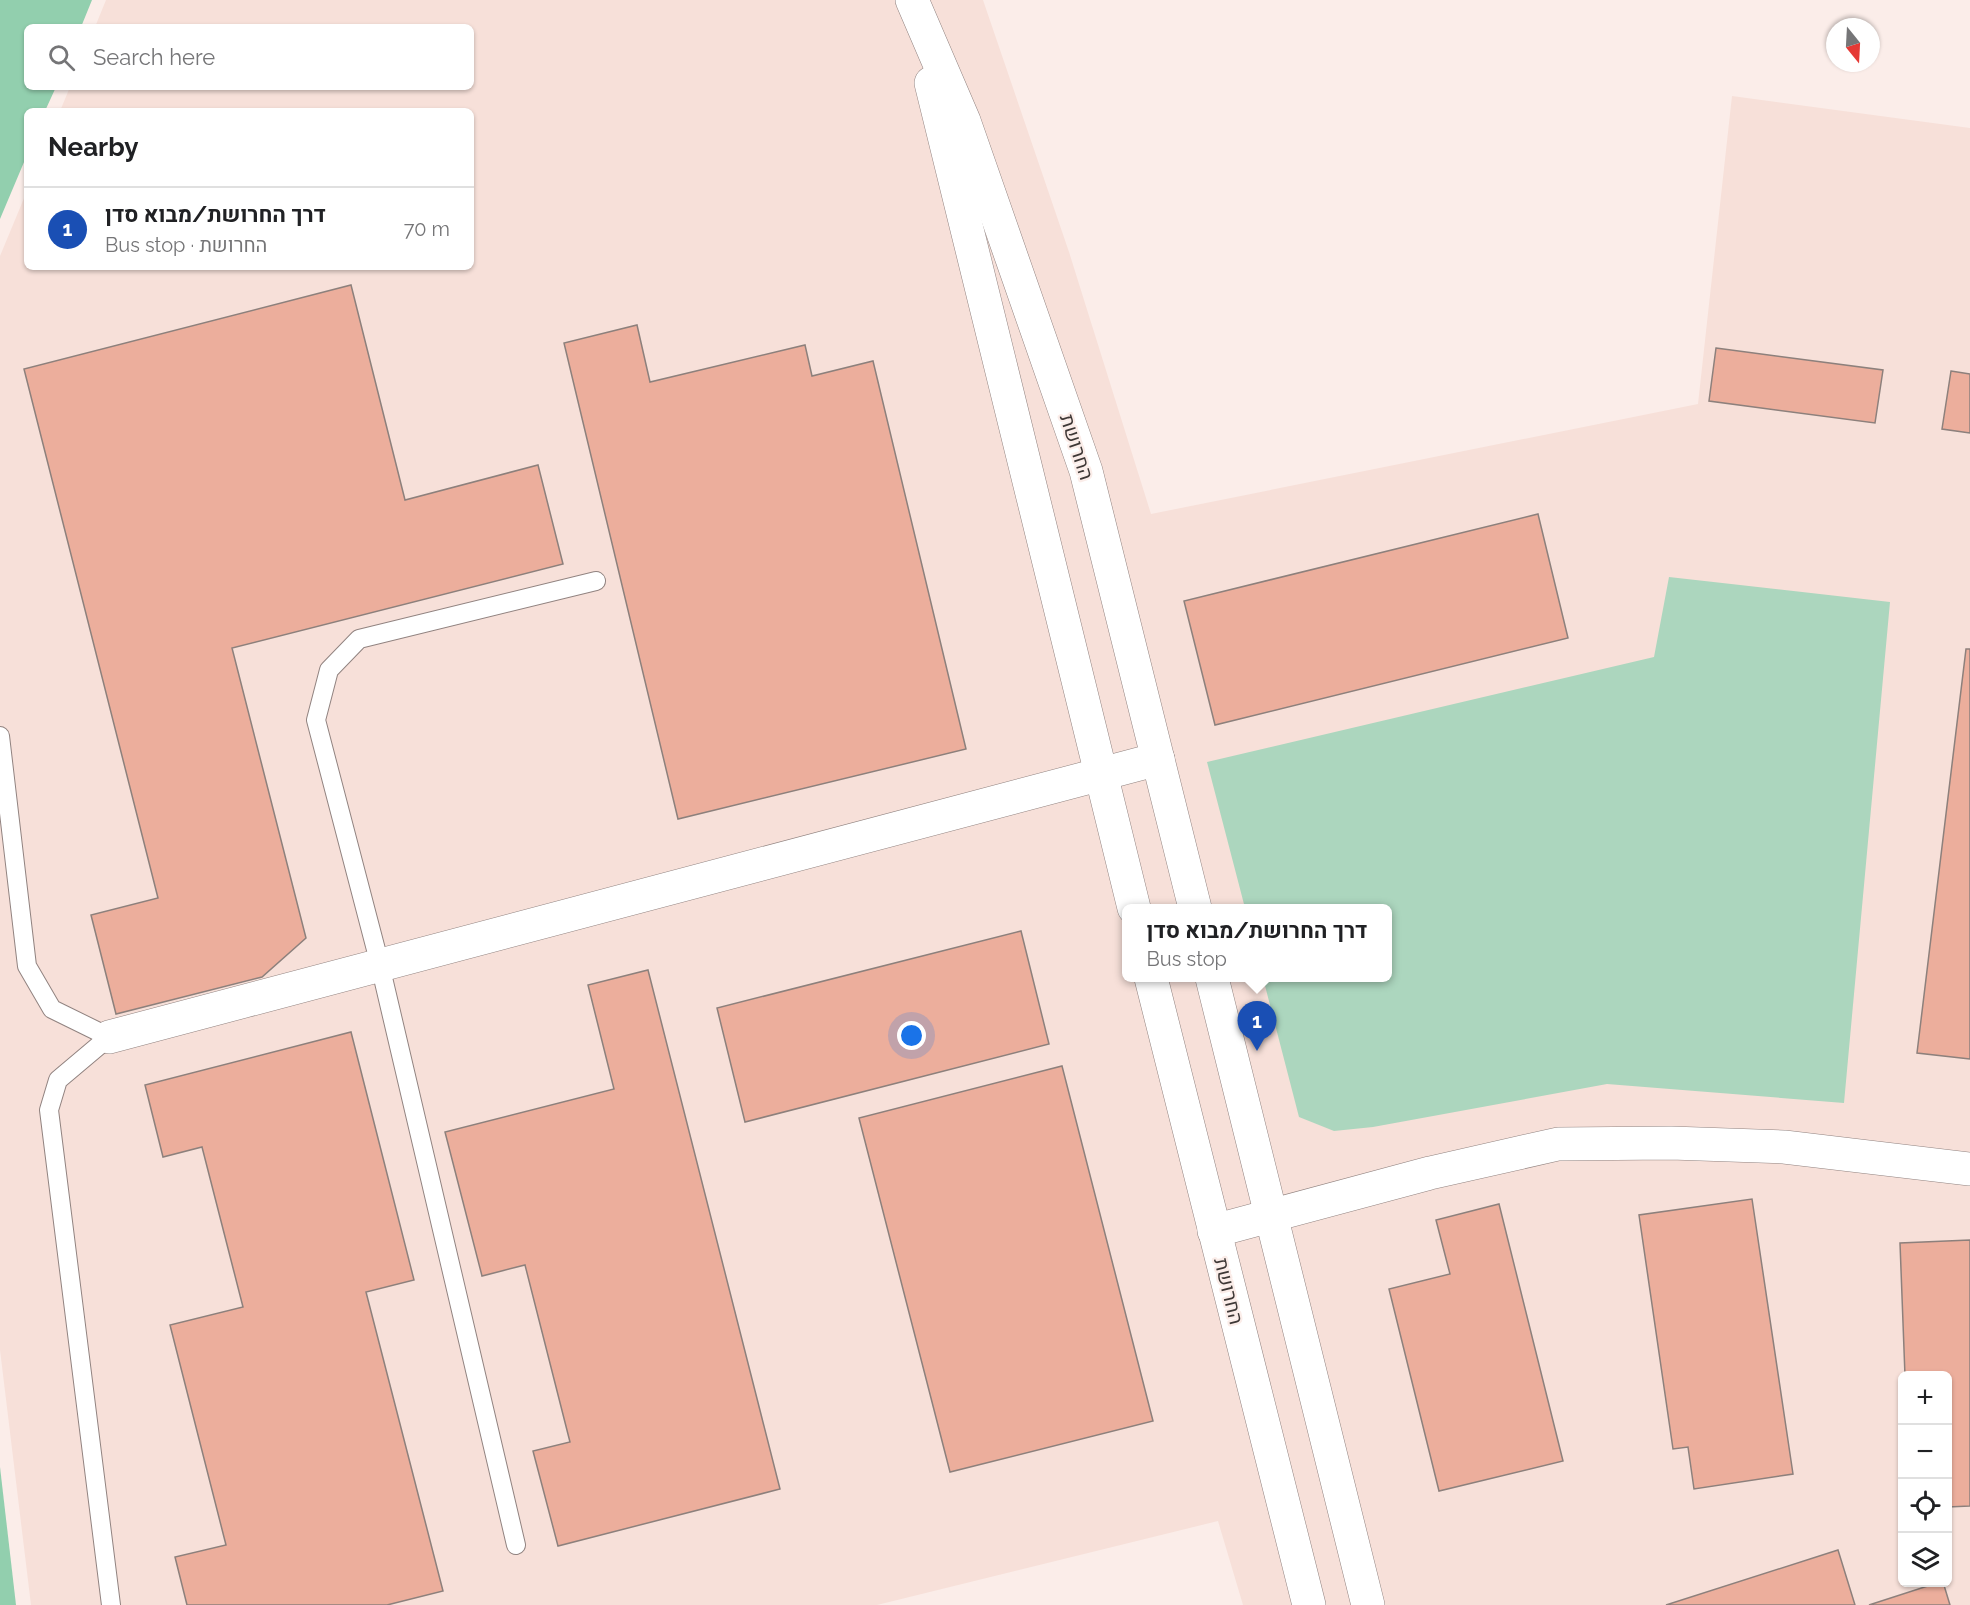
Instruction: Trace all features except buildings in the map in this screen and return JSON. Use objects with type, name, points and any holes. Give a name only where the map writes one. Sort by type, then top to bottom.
[{"type":"street","name":"החרושת","points":[[912,0],[964,121],[1086,471],[1194,904]]},
{"type":"street","name":"החרושת","points":[[912,0],[1133,904]]},
{"type":"street","points":[[109,1037],[1158,759]]},
{"type":"street","name":"החרושת","points":[[1152,982],[1309,1605]]},
{"type":"street","points":[[1213,982],[1368,1605]]},
{"type":"street","points":[[1214,1231],[1430,1173],[1558,1144],[1671,1143],[1784,1147],[1970,1169]]},
{"type":"lane","points":[[516,1545],[380,965],[315,720],[329,670],[358,639],[596,581]]},
{"type":"lane","points":[[0,736],[27,966],[52,1009],[109,1037],[58,1080],[49,1110],[111,1605]]},
{"type":"shaded area","points":[[106,0],[983,0],[1069,252],[1151,514],[1698,404],[1732,96],[1970,128],[1970,1605],[1243,1605],[1218,1521],[877,1605],[31,1605],[0,1350],[0,256],[24,198],[24,270],[474,270],[474,108],[61,108],[69,90],[474,90],[474,24],[96,24]]},
{"type":"green space","points":[[0,0],[92,0],[82,24],[24,24],[24,90],[55,90],[46,108],[24,108],[24,162],[0,219]]},
{"type":"green space","points":[[1669,577],[1890,602],[1844,1103],[1607,1084],[1373,1127],[1334,1131],[1299,1117],[1264,982],[1392,982],[1392,904],[1244,904],[1207,762],[1654,657]]},
{"type":"green space","points":[[0,1467],[16,1605],[0,1605]]},
{"type":"place","name":"דרך החרושת/מבוא סדן","points":[[1257,1051]]}]
